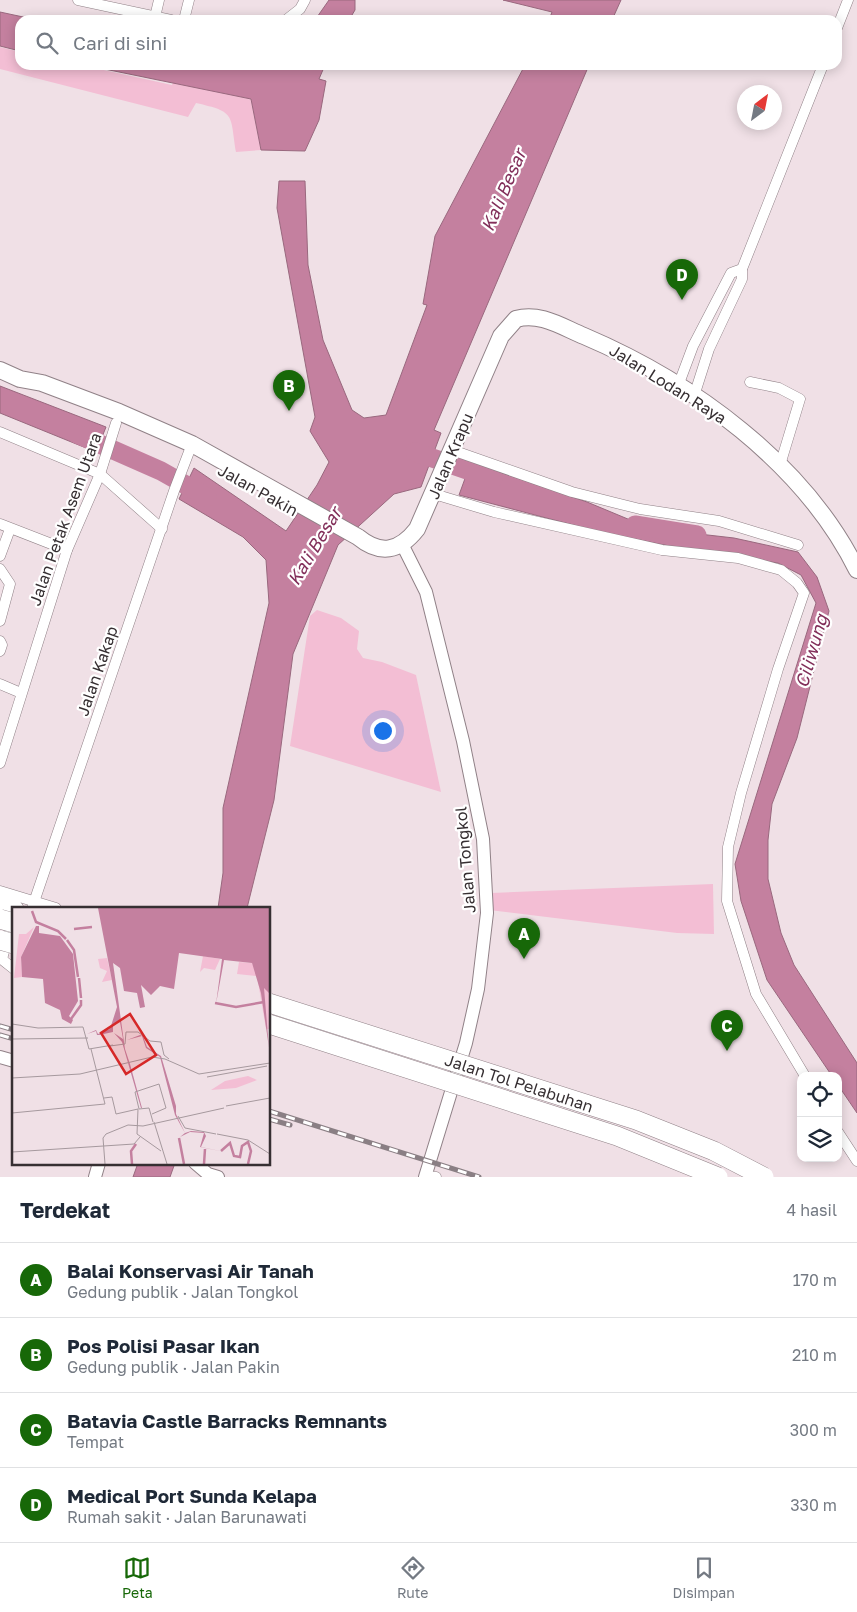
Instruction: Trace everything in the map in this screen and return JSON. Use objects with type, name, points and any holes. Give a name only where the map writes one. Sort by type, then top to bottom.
[{"type":"highway","name":"Jalan Lodan Raya","points":[[508,326],[516,319],[524,316],[544,319],[607,345],[694,396],[748,436],[780,466],[852,548],[857,570]]},
{"type":"highway","name":"Jalan Krapu","points":[[402,544],[412,536],[423,521],[502,336],[508,326]]},
{"type":"highway","name":"Jalan Pakin","points":[[0,370],[20,379],[38,391],[115,426],[189,452]]},
{"type":"highway","name":"Jalan Pakin","points":[[20,379],[42,383],[110,409],[373,548],[382,549],[402,544]]},
{"type":"highway","points":[[0,940],[5,954]]},
{"type":"highway","name":"Jalan Tol Pelabuhan","points":[[270,1003],[636,1120],[706,1148],[764,1177]]},
{"type":"highway","name":"Jalan Tol Pelabuhan","points":[[270,1024],[617,1136],[718,1177]]},
{"type":"street","points":[[78,0],[146,15]]},
{"type":"street","points":[[155,15],[159,0]]},
{"type":"street","points":[[185,15],[189,0]]},
{"type":"street","points":[[292,15],[300,8],[305,0]]},
{"type":"street","points":[[842,15],[848,0]]},
{"type":"street","points":[[694,396],[709,349],[742,279],[742,269],[820,70]]},
{"type":"street","points":[[678,386],[693,346],[731,273],[742,269]]},
{"type":"street","points":[[750,382],[779,388],[800,398],[780,466]]},
{"type":"street","name":"Jalan Petak Asem Utara","points":[[0,763],[67,550],[100,474],[115,426]]},
{"type":"street","points":[[0,432],[100,474],[162,529]]},
{"type":"street","points":[[452,451],[572,492],[640,509],[719,521],[798,545]]},
{"type":"street","name":"Jalan Kakap","points":[[33,905],[189,452]]},
{"type":"street","points":[[435,491],[494,512],[662,550],[747,560],[781,570],[797,583],[804,593],[778,669],[741,793],[728,847],[727,901],[756,994],[803,1072]]},
{"type":"street","points":[[0,524],[67,550]]},
{"type":"street","points":[[0,556],[10,529]]},
{"type":"street","name":"Jalan Tongkol","points":[[402,544],[426,592],[463,740],[483,839],[487,913],[486,942],[466,1044],[429,1177]]},
{"type":"street","points":[[0,569],[10,582],[4,612],[0,621]]},
{"type":"street","points":[[0,641],[2,645],[0,651]]},
{"type":"street","points":[[0,684],[21,693]]},
{"type":"street","points":[[8,899],[48,907]]},
{"type":"street","points":[[12,925],[5,954],[12,965]]},
{"type":"street","points":[[0,1056],[12,1060]]},
{"type":"street","points":[[842,1138],[857,1161]]},
{"type":"street","points":[[95,1177],[99,1164]]},
{"type":"street","points":[[196,1164],[211,1176]]},
{"type":"shaded area","points":[[0,47],[15,51],[15,70],[104,70],[172,85],[173,82],[251,99],[261,150],[236,152],[229,117],[225,112],[209,106],[196,103],[188,117],[0,69]]},
{"type":"shaded area","points":[[317,610],[341,618],[359,631],[357,649],[363,658],[382,662],[416,675],[441,792],[290,746],[310,616]]},
{"type":"shaded area","points":[[713,884],[714,934],[677,933],[489,910],[491,893]]},
{"type":"water","points":[[329,0],[355,0],[355,10],[352,15],[318,15]]},
{"type":"water","points":[[503,0],[621,0],[614,15],[551,15],[552,12]]},
{"type":"water","points":[[0,12],[15,15],[15,50],[0,46]]},
{"type":"water","points":[[109,70],[323,70],[319,79],[326,81],[319,120],[305,151],[261,150],[251,99]]},
{"type":"water","name":"Kali Besar","points":[[522,70],[587,70],[434,430],[441,433],[421,487],[394,494],[338,545],[293,654],[274,800],[247,907],[218,907],[223,873],[223,808],[269,603],[266,560],[243,537],[179,499],[194,468],[286,531],[317,485],[329,462],[310,431],[315,417],[277,208],[279,181],[305,181],[308,265],[323,340],[352,410],[364,418],[386,415],[427,305],[423,304],[435,236]]},
{"type":"water","points":[[0,386],[106,427],[96,452],[0,413]]},
{"type":"water","points":[[471,462],[587,502],[635,522],[664,530],[734,538],[798,552],[817,577],[829,611],[797,738],[772,804],[768,840],[768,879],[781,933],[794,965],[857,1063],[857,1113],[842,1091],[842,1072],[829,1072],[767,980],[741,901],[735,864],[816,603],[801,575],[778,563],[684,549],[596,531],[459,495]]},
{"type":"water","points":[[138,1164],[175,1164],[170,1177],[133,1177]]},
{"type":"waterway","points":[[77,434],[161,471],[207,497]]},
{"type":"waterway","name":"Ciliwung","points":[[415,452],[493,479]]},
{"type":"waterway","name":"Ciliwung","points":[[635,525],[697,535]]},
{"type":"railway","points":[[0,1026],[12,1029]]},
{"type":"railway","points":[[0,1035],[12,1038]]},
{"type":"railway","points":[[270,1111],[479,1177]]},
{"type":"railway","points":[[270,1119],[290,1125]]},
{"type":"place","name":"Medical Port Sunda Kelapa","points":[[682,300]]},
{"type":"place","name":"Pos Polisi Pasar Ikan","points":[[289,411]]},
{"type":"place","name":"Balai Konservasi Air Tanah","points":[[524,959]]},
{"type":"place","name":"Batavia Castle Barracks Remnants","points":[[727,1051]]}]
